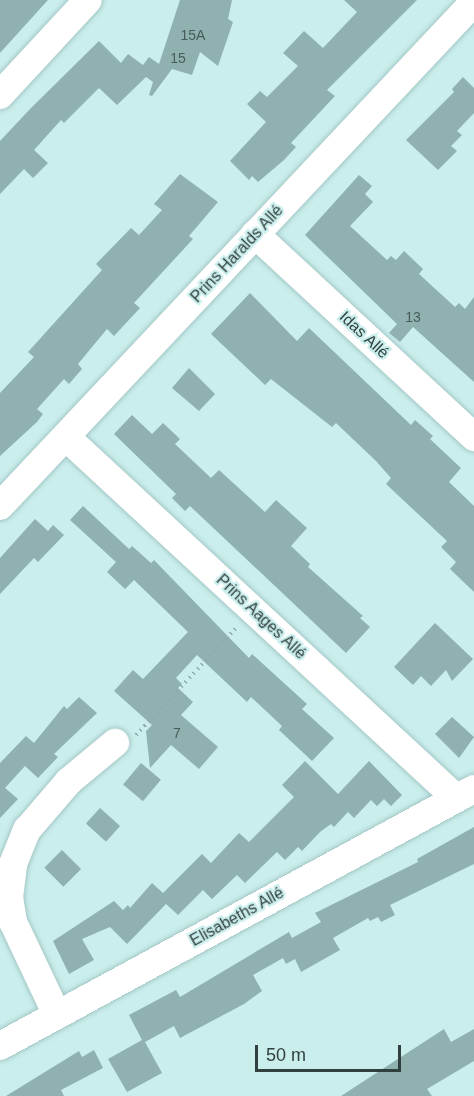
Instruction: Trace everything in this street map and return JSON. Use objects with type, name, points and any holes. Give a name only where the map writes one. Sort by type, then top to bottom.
[{"type":"street","points":[[0,95],[88,0]]},
{"type":"street","name":"Prins Haralds Allé","points":[[0,506],[474,2]]},
{"type":"street","name":"Idas Allé","points":[[255,234],[474,437]]},
{"type":"street","name":"Prins Aages Allé","points":[[66,437],[253,610],[465,793]]},
{"type":"street","points":[[57,1015],[13,922],[9,898],[12,864],[27,830],[69,781],[116,742]]},
{"type":"street","name":"Elisabeths Allé","points":[[0,1046],[465,793]]},
{"type":"path","points":[[116,742],[138,734],[253,610]]},
{"type":"building","points":[[0,0],[48,0],[0,53]]},
{"type":"building","points":[[180,0],[232,0],[228,19],[233,22],[218,66],[200,52],[192,75],[172,69],[152,96],[149,95],[153,82],[146,77],[117,105],[99,88],[64,123],[61,120],[34,150],[48,163],[33,178],[24,169],[0,194],[0,141],[99,41],[121,63],[128,54],[143,65],[149,57],[159,64]]},
{"type":"building","points":[[344,0],[417,0],[327,90],[335,96],[291,143],[296,147],[284,160],[258,182],[252,176],[249,180],[230,161],[266,122],[247,104],[260,91],[267,97],[298,66],[283,53],[304,31],[323,48],[357,12]]},
{"type":"building","points":[[463,77],[474,88],[474,113],[457,131],[462,135],[451,146],[457,151],[438,170],[406,140],[454,92],[452,89]]},
{"type":"building","points":[[180,174],[218,202],[189,236],[193,239],[134,303],[140,308],[114,336],[107,329],[78,364],[82,369],[69,384],[64,379],[37,409],[43,414],[37,422],[0,456],[0,393],[34,357],[28,352],[102,270],[96,264],[131,228],[139,235],[162,210],[154,204]]},
{"type":"building","points":[[359,175],[372,186],[365,194],[373,202],[350,226],[387,260],[391,256],[396,260],[404,251],[423,269],[419,274],[455,307],[459,303],[465,309],[474,297],[474,382],[413,327],[400,342],[389,333],[397,324],[305,235]]},
{"type":"building","points":[[250,293],[297,341],[309,328],[411,425],[415,420],[433,436],[430,439],[461,468],[449,482],[474,506],[474,592],[450,569],[456,562],[441,547],[447,541],[386,484],[391,478],[376,461],[336,423],[332,427],[271,379],[265,385],[211,334]]},
{"type":"building","points":[[189,368],[215,394],[199,411],[172,388]]},
{"type":"building","points":[[132,415],[152,434],[163,423],[180,439],[175,444],[211,478],[219,470],[265,512],[276,500],[307,528],[291,546],[310,564],[308,567],[363,616],[360,618],[370,627],[346,653],[190,506],[185,511],[172,498],[176,494],[114,434]]},
{"type":"building","points":[[83,506],[129,549],[132,546],[151,563],[154,560],[249,658],[252,654],[307,704],[302,709],[334,738],[312,761],[279,730],[282,726],[251,697],[247,702],[197,655],[176,678],[182,684],[178,688],[193,702],[181,715],[218,747],[199,769],[171,745],[150,768],[146,731],[152,725],[114,691],[133,670],[143,679],[188,632],[134,580],[125,589],[107,572],[116,562],[70,520]]},
{"type":"building","points":[[35,519],[48,531],[53,525],[64,535],[38,562],[34,558],[0,594],[0,558]]},
{"type":"building","points":[[435,623],[473,659],[452,681],[446,670],[431,686],[421,676],[413,685],[394,667]]},
{"type":"building","points":[[79,697],[97,713],[54,754],[58,757],[38,778],[25,766],[5,788],[18,799],[0,818],[0,763],[26,736],[34,743],[64,706],[67,709]]},
{"type":"building","points":[[452,717],[474,737],[459,758],[435,734]]},
{"type":"building","points":[[305,761],[338,794],[369,761],[402,795],[391,806],[384,799],[377,806],[371,800],[354,818],[348,812],[334,827],[331,824],[320,832],[302,851],[298,847],[285,860],[277,852],[245,883],[237,875],[212,899],[203,890],[178,915],[166,904],[127,944],[110,927],[82,939],[94,960],[69,974],[53,941],[114,901],[123,910],[128,905],[130,908],[152,883],[163,893],[202,854],[211,863],[239,833],[249,842],[294,797],[282,785]]},
{"type":"building","points":[[141,763],[161,780],[143,801],[123,784]]},
{"type":"building","points":[[100,808],[120,826],[106,842],[86,824]]},
{"type":"building","points":[[474,827],[474,864],[390,905],[395,915],[381,922],[378,917],[370,921],[368,918],[333,938],[340,950],[301,972],[295,959],[286,964],[283,958],[253,975],[262,991],[244,1004],[180,1038],[174,1026],[145,1042],[162,1073],[127,1092],[108,1059],[142,1040],[129,1015],[176,990],[180,997],[289,932],[292,938],[321,922],[315,913],[418,862],[417,859]]},
{"type":"building","points":[[62,850],[81,869],[63,887],[44,868]]},
{"type":"building","points":[[444,1029],[451,1042],[474,1029],[474,1061],[427,1089],[432,1096],[341,1096]]},
{"type":"building","points":[[94,1050],[103,1068],[61,1090],[64,1096],[6,1096],[79,1051],[82,1057]]}]
